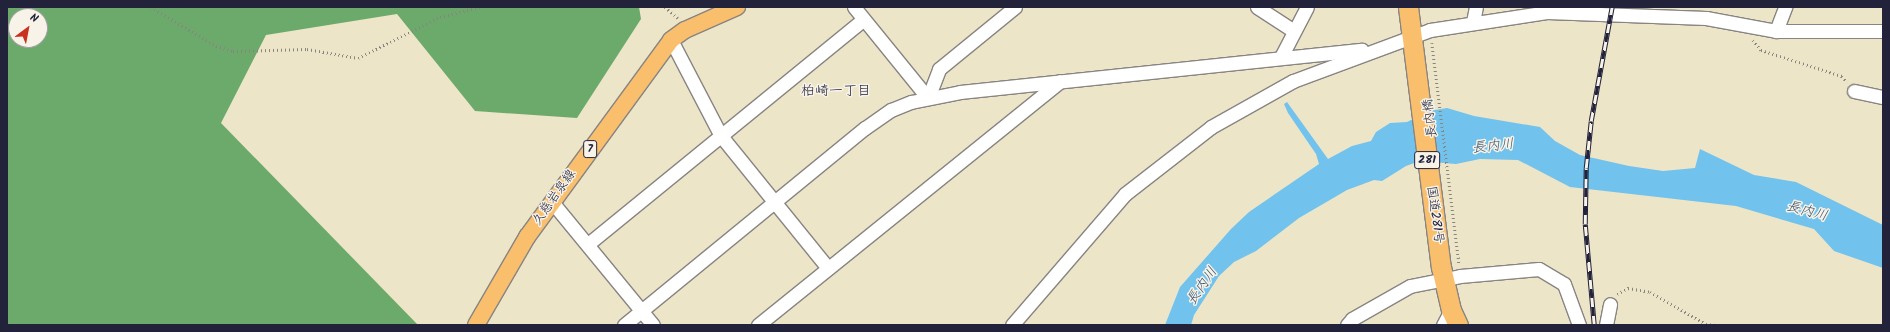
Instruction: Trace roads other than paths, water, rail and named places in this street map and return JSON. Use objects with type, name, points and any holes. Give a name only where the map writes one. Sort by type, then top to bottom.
[{"type":"highway","name":"国道281号","points":[[1408,7],[1412,46],[1448,274],[1451,320]]},
{"type":"main road","name":"久慈岩泉線","points":[[476,325],[527,238],[671,40],[685,30],[737,7]]},
{"type":"street","points":[[854,7],[863,20],[928,98]]},
{"type":"street","points":[[928,98],[939,69],[1015,7]]},
{"type":"street","points":[[1258,7],[1294,31]]},
{"type":"street","points":[[1280,57],[1307,7]]},
{"type":"street","points":[[1473,22],[1476,7]]},
{"type":"street","points":[[1776,31],[1785,7]]},
{"type":"street","points":[[624,325],[865,128],[891,110],[928,98],[1060,81],[1280,57],[1412,46],[1430,30],[1473,22],[1547,12],[1684,16],[1776,31],[1883,31]]},
{"type":"street","points":[[588,244],[863,20]]},
{"type":"street","points":[[671,40],[721,136],[828,268]]},
{"type":"street","points":[[1012,325],[1125,194],[1211,127],[1293,81],[1378,48]]},
{"type":"street","points":[[758,325],[1060,81]]},
{"type":"street","points":[[1854,91],[1883,97]]},
{"type":"street","points":[[552,202],[653,325]]},
{"type":"street","points":[[1347,325],[1352,319],[1410,286],[1448,274],[1540,269],[1551,274],[1564,284],[1579,325]]},
{"type":"street","points":[[1606,325],[1610,304]]},
{"type":"water","name":"長内川","points":[[1287,102],[1328,159],[1352,146],[1371,141],[1376,132],[1390,123],[1407,122],[1429,111],[1447,108],[1474,116],[1540,127],[1555,141],[1580,155],[1629,166],[1663,171],[1695,168],[1700,149],[1754,175],[1796,182],[1883,225],[1883,268],[1834,251],[1814,229],[1736,206],[1570,187],[1518,160],[1480,159],[1456,164],[1420,161],[1406,166],[1382,181],[1374,180],[1347,190],[1299,218],[1256,251],[1234,262],[1219,276],[1194,315],[1191,325],[1165,325],[1180,287],[1231,229],[1249,212],[1319,164],[1316,154],[1288,113],[1284,104]]},
{"type":"railway","points":[[1594,325],[1585,224],[1586,168],[1591,121],[1612,7]]},
{"type":"district","name":"柏崎一丁目","points":[[836,91]]}]
